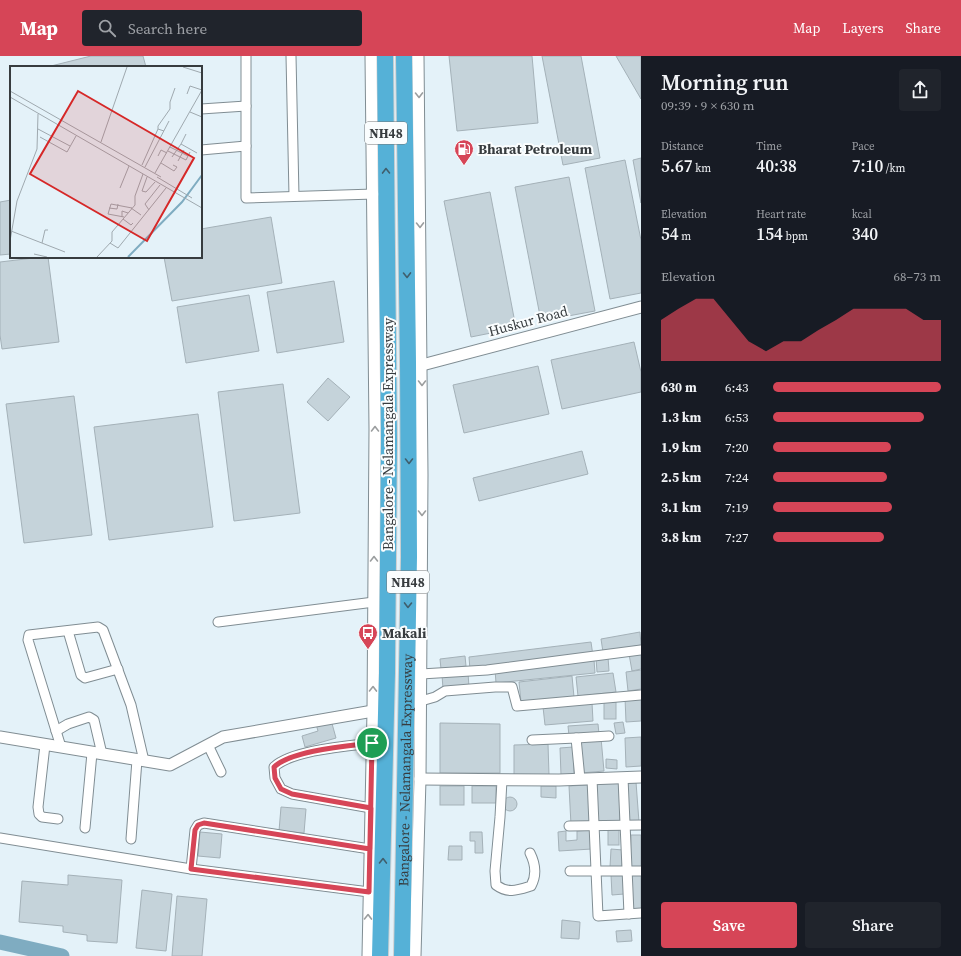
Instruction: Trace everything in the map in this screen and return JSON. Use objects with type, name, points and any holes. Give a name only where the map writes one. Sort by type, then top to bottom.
[{"type":"highway","name":"Bangalore - Nelamangala Expressway","points":[[380,956],[387,673],[389,433],[385,56]]},
{"type":"highway","name":"Bangalore - Nelamangala Expressway","points":[[402,956],[409,557],[404,56]]},
{"type":"street","points":[[246,56],[246,198],[374,194]]},
{"type":"street","points":[[291,56],[294,196]]},
{"type":"street","points":[[368,956],[373,711],[375,429],[374,194],[371,56]]},
{"type":"street","points":[[415,956],[421,701],[422,365],[418,56]]},
{"type":"street","points":[[202,109],[246,106]]},
{"type":"street","points":[[202,150],[246,146]]},
{"type":"street","name":"Huskur Road","points":[[422,365],[641,307]]},
{"type":"street","points":[[218,622],[374,602]]},
{"type":"street","points":[[61,747],[28,640],[29,635],[98,627],[104,630],[131,705],[140,760],[131,839]]},
{"type":"street","points":[[68,631],[81,675],[85,678],[118,669]]},
{"type":"street","points":[[421,674],[487,670],[641,650]]},
{"type":"street","points":[[421,701],[435,697],[445,691],[495,687],[512,688],[517,706],[641,695]]},
{"type":"street","points":[[0,737],[170,765],[223,737],[373,711]]},
{"type":"street","points":[[56,731],[68,724],[89,717],[94,720],[97,753],[85,828]]},
{"type":"street","points":[[532,740],[609,736]]},
{"type":"street","points":[[576,738],[586,779],[594,826],[598,916],[641,913]]},
{"type":"street","points":[[371,808],[292,794],[281,789],[275,778],[274,767],[280,761],[295,756],[372,743]]},
{"type":"street","points":[[45,745],[39,814],[42,817],[58,819]]},
{"type":"street","points":[[208,745],[221,772]]},
{"type":"street","points":[[420,779],[502,780],[641,777]]},
{"type":"street","points":[[623,778],[629,914]]},
{"type":"street","points":[[502,780],[495,871],[496,885],[503,890],[513,890],[531,886],[534,881],[535,870],[534,861],[530,853]]},
{"type":"street","points":[[191,869],[195,830],[198,825],[204,823],[370,849]]},
{"type":"street","points":[[569,826],[641,825]]},
{"type":"street","points":[[0,838],[191,869],[369,892]]},
{"type":"street","points":[[570,871],[641,871]]},
{"type":"building","points":[[91,56],[143,56],[146,66],[51,66]]},
{"type":"building","points":[[449,56],[532,56],[538,123],[457,131]]},
{"type":"building","points":[[542,56],[581,56],[600,158],[563,165]]},
{"type":"building","points":[[616,56],[641,56],[641,99]]},
{"type":"building","points":[[641,158],[641,203],[633,160]]},
{"type":"building","points":[[625,160],[641,240],[641,293],[610,299],[585,168]]},
{"type":"building","points":[[569,177],[595,311],[541,321],[515,187]]},
{"type":"building","points":[[490,192],[516,328],[471,337],[444,201]]},
{"type":"building","points":[[10,200],[10,254],[0,255],[0,202]]},
{"type":"building","points":[[271,217],[282,283],[172,301],[164,258],[202,258],[202,229]]},
{"type":"building","points":[[34,258],[48,258],[59,342],[2,349],[0,335],[0,262]]},
{"type":"building","points":[[334,281],[344,342],[277,353],[267,292]]},
{"type":"building","points":[[249,295],[259,351],[186,363],[177,307]]},
{"type":"building","points":[[634,342],[641,372],[641,392],[562,409],[551,360]]},
{"type":"building","points":[[538,366],[549,414],[464,433],[453,385]]},
{"type":"building","points":[[328,378],[350,397],[328,421],[307,402]]},
{"type":"building","points":[[283,384],[300,513],[234,521],[218,392]]},
{"type":"building","points":[[74,396],[92,535],[24,543],[6,404]]},
{"type":"building","points":[[198,414],[213,527],[109,540],[94,427]]},
{"type":"building","points":[[582,451],[588,474],[479,501],[473,478]]},
{"type":"building","points":[[640,632],[641,645],[603,652],[601,639]]},
{"type":"building","points":[[591,642],[593,656],[470,670],[469,657]]},
{"type":"building","points":[[641,652],[641,669],[632,671],[629,654]]},
{"type":"building","points":[[465,656],[466,666],[441,669],[440,659]]},
{"type":"building","points":[[608,657],[609,671],[597,672],[596,658]]},
{"type":"building","points":[[594,660],[595,673],[496,683],[495,670]]},
{"type":"building","points":[[641,670],[641,689],[628,691],[626,672]]},
{"type":"building","points":[[468,673],[469,687],[443,689],[442,675]]},
{"type":"building","points":[[613,673],[616,692],[578,696],[576,677]]},
{"type":"building","points":[[572,676],[574,697],[521,702],[519,682]]},
{"type":"building","points":[[625,698],[641,698],[641,721],[626,722]]},
{"type":"building","points":[[604,702],[616,702],[616,719],[604,719]]},
{"type":"building","points":[[592,703],[593,721],[545,725],[543,707]]},
{"type":"building","points":[[331,720],[336,738],[305,747],[302,736],[318,731],[316,724]]},
{"type":"building","points":[[623,722],[625,733],[616,734],[614,723]]},
{"type":"building","points":[[440,723],[500,724],[500,773],[440,773]]},
{"type":"building","points":[[598,724],[599,734],[569,736],[568,726]]},
{"type":"building","points":[[641,737],[641,766],[626,767],[625,738]]},
{"type":"building","points":[[601,738],[604,771],[581,773],[578,740]]},
{"type":"building","points":[[548,744],[549,775],[514,776],[514,745]]},
{"type":"building","points":[[573,747],[574,775],[561,775],[560,748]]},
{"type":"building","points":[[606,759],[617,760],[617,769],[606,768]]},
{"type":"building","points":[[623,782],[636,782],[639,822],[626,823]]},
{"type":"building","points":[[619,783],[620,823],[597,824],[595,784]]},
{"type":"building","points":[[588,785],[591,824],[571,825],[569,786]]},
{"type":"building","points":[[440,786],[464,786],[464,805],[440,805]]},
{"type":"building","points":[[472,786],[496,786],[496,803],[472,803]]},
{"type":"building","points":[[541,786],[556,786],[556,798],[541,797]]},
{"type":"building","points":[[510,797],[515,799],[517,804],[515,809],[510,811],[505,809],[503,804],[505,799]]},
{"type":"building","points":[[281,807],[306,809],[304,833],[279,831]]},
{"type":"building","points":[[591,830],[592,849],[559,851],[558,832],[566,831],[566,841],[577,840],[577,831]]},
{"type":"building","points":[[608,830],[619,830],[619,845],[608,845]]},
{"type":"building","points":[[200,832],[222,834],[220,858],[198,856]]},
{"type":"building","points":[[470,832],[482,832],[483,853],[475,853],[475,841],[470,841]]},
{"type":"building","points":[[631,835],[641,835],[641,869],[630,869]]},
{"type":"building","points":[[449,846],[462,846],[462,860],[448,860]]},
{"type":"building","points":[[611,849],[623,850],[622,868],[610,867]]},
{"type":"building","points":[[624,874],[624,894],[612,895],[611,875]]},
{"type":"building","points":[[68,875],[122,880],[117,943],[87,941],[87,935],[63,932],[63,926],[19,922],[22,881],[68,885]]},
{"type":"building","points":[[628,875],[641,875],[641,909],[630,910]]},
{"type":"building","points":[[142,890],[172,894],[166,951],[136,948]]},
{"type":"building","points":[[177,896],[207,899],[202,956],[172,956]]},
{"type":"building","points":[[562,920],[580,922],[579,939],[561,938]]},
{"type":"building","points":[[631,930],[632,941],[617,942],[616,931]]},
{"type":"waterway","points":[[0,942],[62,956]]},
{"type":"place","name":"Bharat Petroleum","points":[[464,166]]},
{"type":"place","name":"Makali","points":[[368,650]]},
{"type":"route","points":[[372,743],[372,775],[369,892],[191,869],[195,830],[198,825],[204,823],[370,849],[371,808],[292,794],[281,789],[275,778],[274,767],[280,761],[295,756],[372,743]]}]
